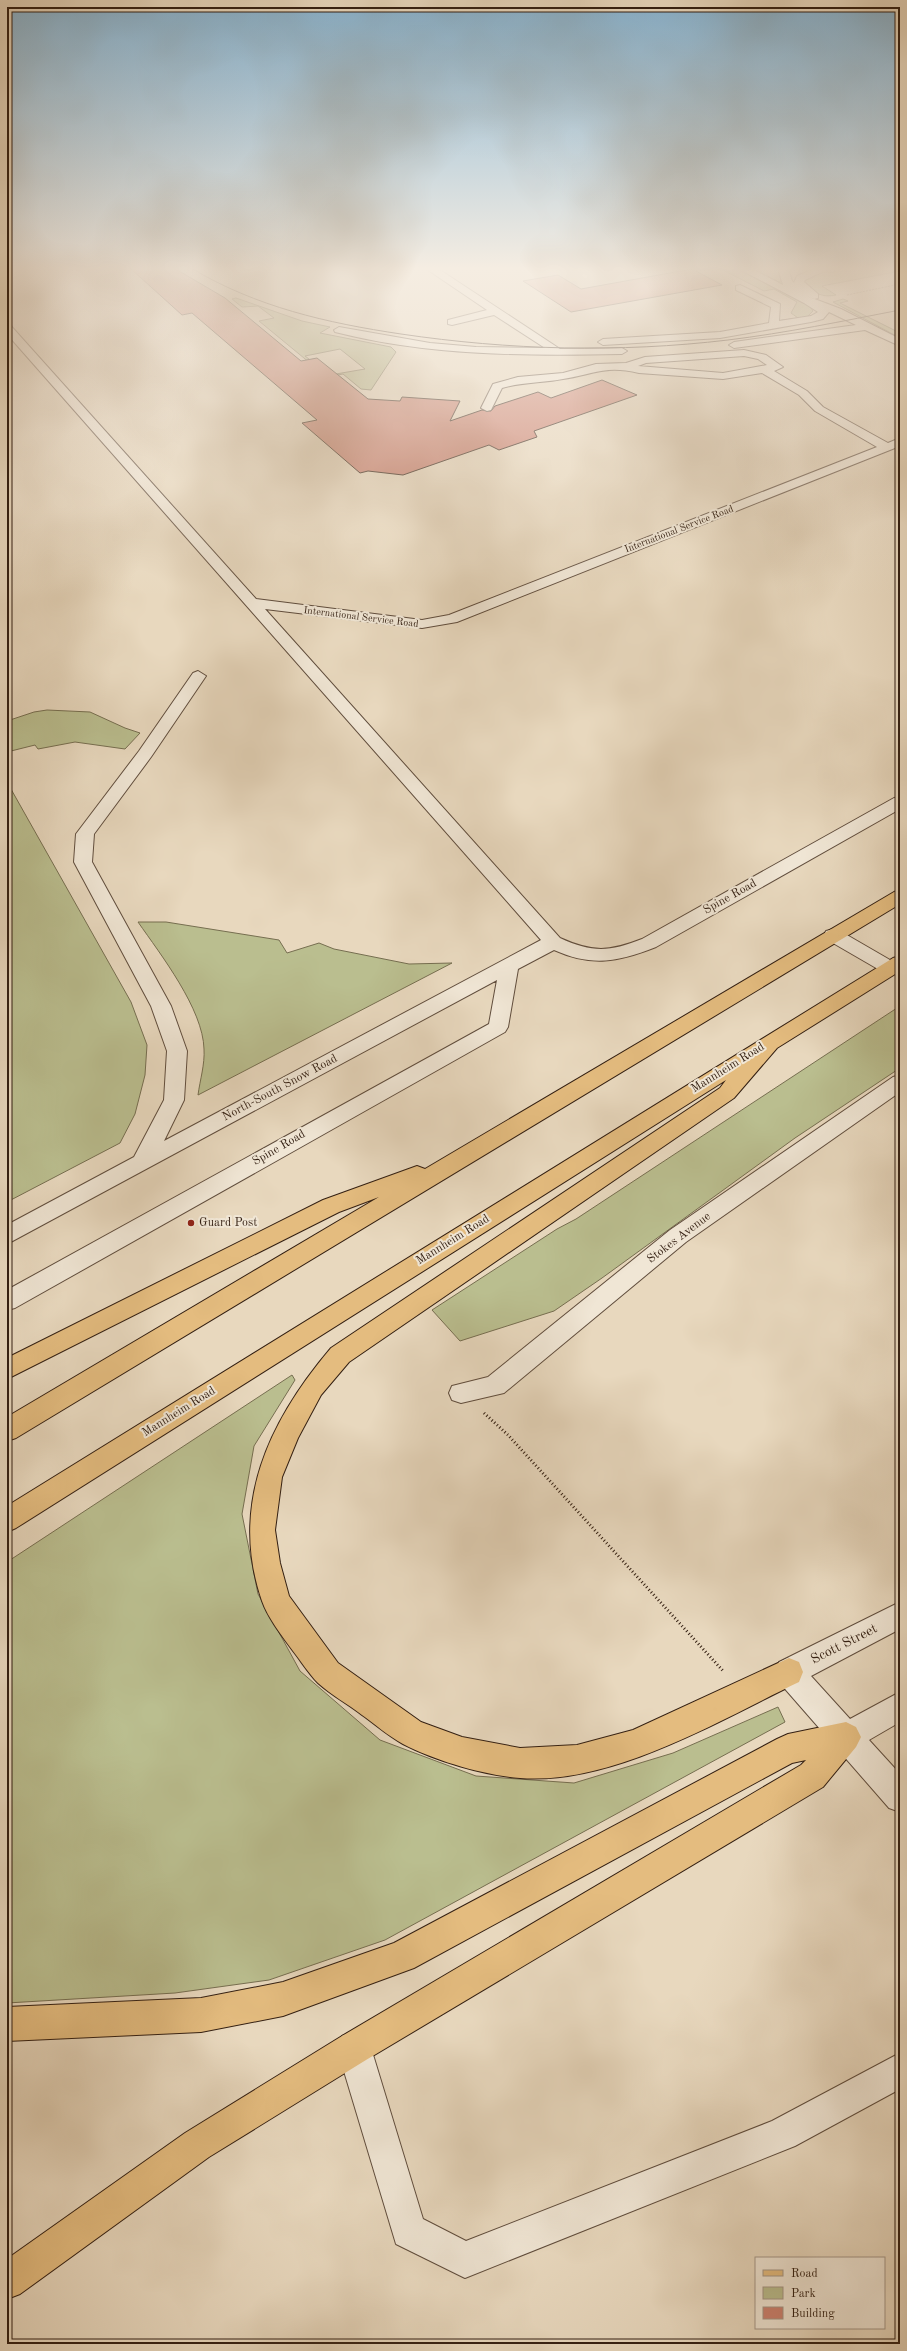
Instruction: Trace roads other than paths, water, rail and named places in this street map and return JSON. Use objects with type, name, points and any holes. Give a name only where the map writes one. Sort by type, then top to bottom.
[{"type":"main road","points":[[7,1430],[900,896]]},
{"type":"main road","name":"Mannheim Road","points":[[7,1520],[895,965]]},
{"type":"main road","points":[[772,1041],[727,1093],[340,1355],[312,1388],[286,1435],[269,1477],[262,1530],[266,1563],[276,1601],[297,1633],[328,1673],[412,1734],[462,1752],[520,1763],[577,1760],[635,1744],[789,1672]]},
{"type":"main road","points":[[7,1369],[331,1206],[472,1153]]},
{"type":"main road","points":[[7,2024],[201,2014],[283,1999],[402,1956],[788,1749],[846,1736]]},
{"type":"main road","points":[[7,2281],[197,2146],[354,2048],[812,1776],[846,1736]]},
{"type":"street","points":[[51,378],[553,942]]},
{"type":"street","points":[[487,408],[497,386],[506,382],[547,378]]},
{"type":"street","points":[[778,378],[803,393],[819,409],[887,447]]},
{"type":"street","name":"International Service Road","points":[[252,604],[422,624],[436,623],[466,613],[900,442]]},
{"type":"street","points":[[143,1162],[174,1100],[177,1051],[161,1006],[83,862],[85,834],[145,754],[198,676]]},
{"type":"street","name":"Spine Road","points":[[553,942],[576,953],[590,955],[620,954],[649,943],[900,802]]},
{"type":"street","points":[[833,935],[895,965]]},
{"type":"street","name":"North-South Snow Road","points":[[7,1234],[553,942]]},
{"type":"street","name":"Spine Road","points":[[7,1301],[280,1147],[498,1027],[509,966]]},
{"type":"street","name":"Stokes Avenue","points":[[461,1393],[495,1386],[678,1236],[900,1082]]},
{"type":"street","name":"Scott Street","points":[[789,1672],[900,1615]]},
{"type":"street","points":[[789,1672],[900,1797]]},
{"type":"street","points":[[846,1736],[900,1706]]},
{"type":"street","points":[[354,2048],[409,2232],[465,2260],[783,2134],[900,2070]]},
{"type":"place","name":"Guard Post","points":[[191,1223]]}]
